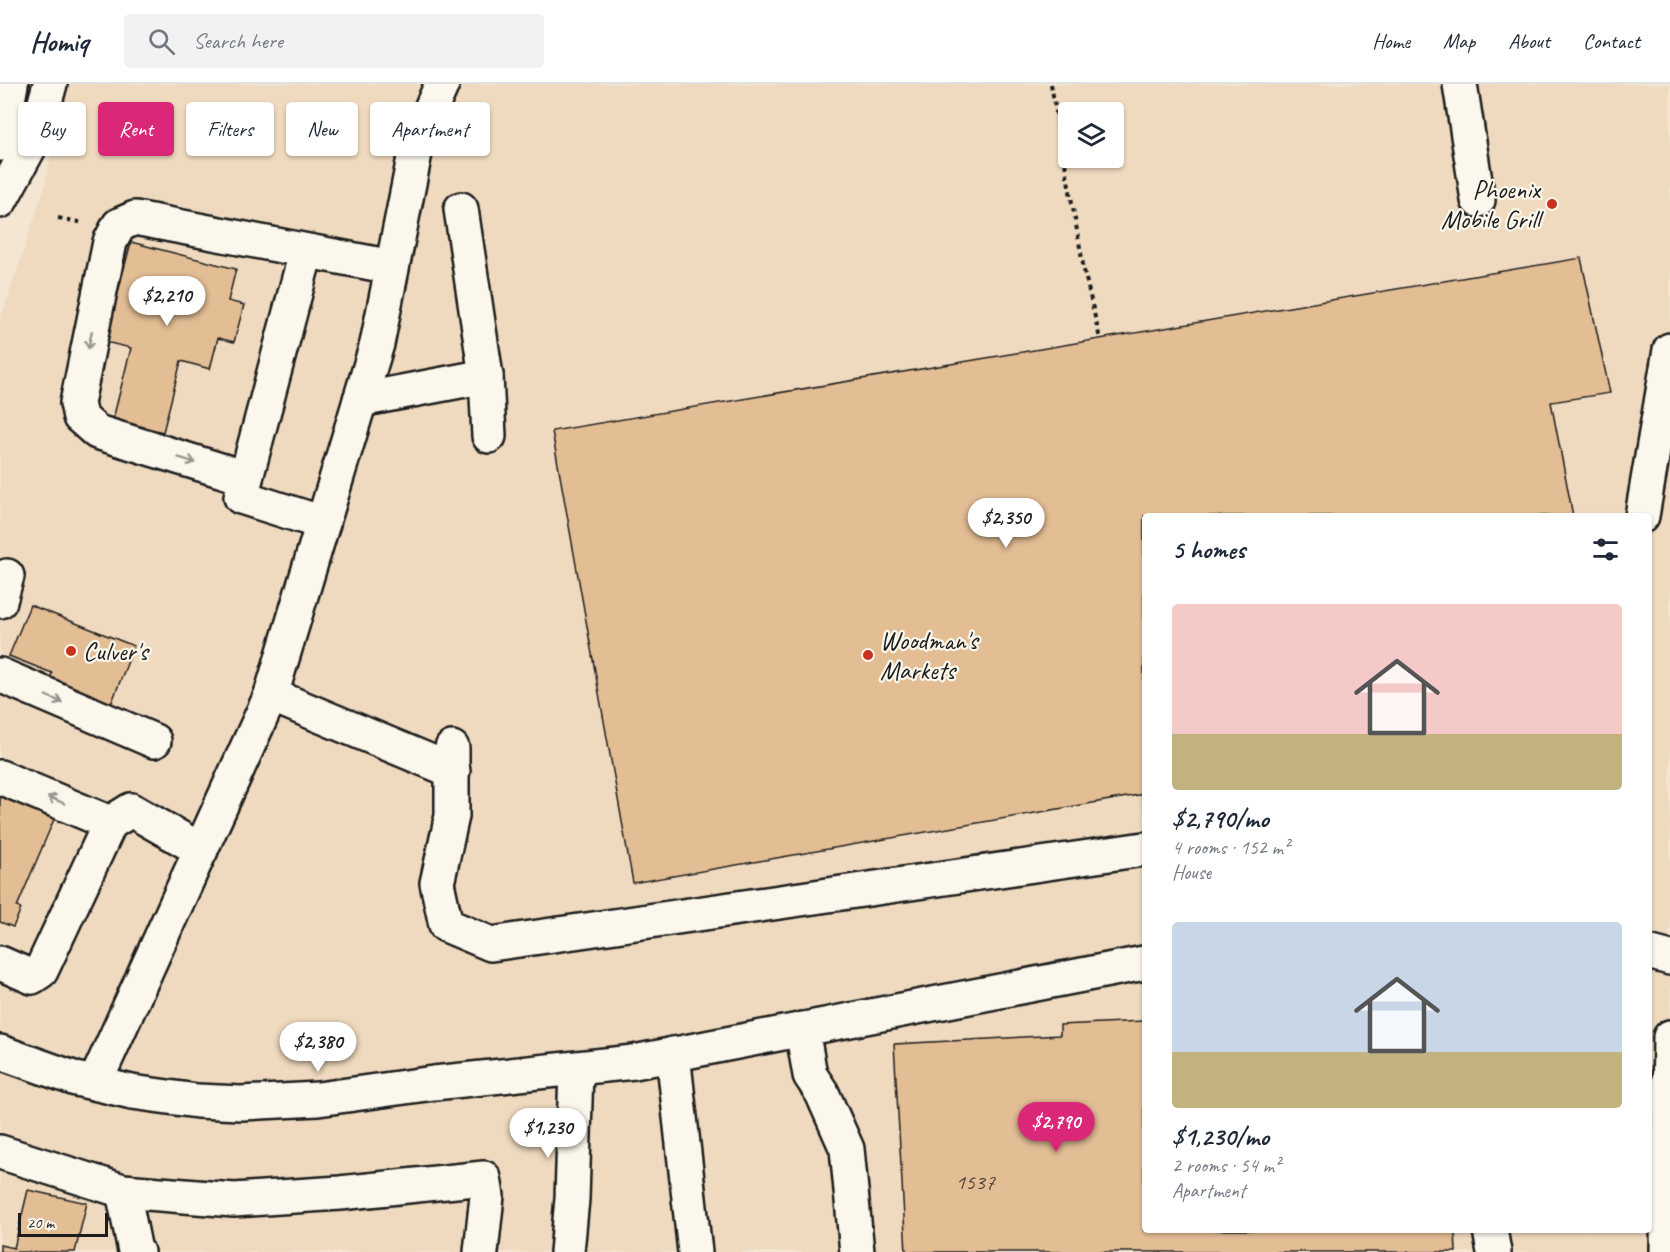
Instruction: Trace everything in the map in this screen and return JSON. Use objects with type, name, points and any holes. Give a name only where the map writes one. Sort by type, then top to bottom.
[{"type":"street","points":[[0,144],[11,84]]},
{"type":"street","points":[[0,201],[36,135],[50,84]]},
{"type":"street","points":[[95,1083],[271,695],[377,344],[418,138],[442,84]]},
{"type":"street","points":[[1460,84],[1478,200]]},
{"type":"street","points":[[461,209],[486,376],[489,436]]},
{"type":"street","points":[[246,478],[97,432],[80,417],[77,403],[99,233],[135,218],[392,267]]},
{"type":"street","points":[[306,252],[241,497],[323,523]]},
{"type":"street","points":[[1643,513],[1670,350]]},
{"type":"street","points":[[360,400],[486,376]]},
{"type":"street","points":[[0,675],[154,741]]},
{"type":"street","points":[[271,695],[452,760],[452,816],[437,883],[446,925],[491,944],[1142,849]]},
{"type":"street","points":[[0,777],[110,823]]},
{"type":"street","points":[[0,963],[33,977],[43,966],[110,823],[130,810],[201,850]]},
{"type":"street","points":[[0,940],[43,966]]},
{"type":"street","points":[[1652,953],[1670,958]]},
{"type":"street","points":[[0,1052],[76,1079],[154,1095],[241,1103],[318,1099],[434,1083],[634,1062],[1142,963]]},
{"type":"street","points":[[802,1029],[810,1075],[822,1094],[847,1149],[857,1252]]},
{"type":"street","points":[[1662,1037],[1667,1252]]},
{"type":"street","points":[[673,1054],[695,1252]]},
{"type":"street","points":[[567,1252],[573,1187],[576,1069]]},
{"type":"street","points":[[0,1152],[123,1191],[234,1200],[340,1193],[484,1178],[487,1196],[481,1252]]},
{"type":"street","points":[[123,1191],[135,1251],[138,1252]]},
{"type":"street","points":[[1491,1233],[1494,1252]]},
{"type":"path","points":[[1051,84],[1082,259],[1100,339]]},
{"type":"path","points":[[58,218],[99,233]]},
{"type":"shaded area","points":[[65,84],[1670,84],[1670,1252],[0,1252],[0,321],[44,189],[51,156],[86,156],[86,102],[61,102]]},
{"type":"building","points":[[131,242],[236,269],[228,301],[244,305],[234,342],[218,338],[210,369],[181,361],[163,432],[113,419],[131,348],[105,342]]},
{"type":"building","name":"Woodman's Markets","points":[[1581,258],[1610,393],[1551,402],[1572,513],[1142,513],[1142,794],[633,883],[552,431]]},
{"type":"building","name":"Culver's","points":[[30,605],[134,646],[110,707],[49,682],[52,673],[9,656]]},
{"type":"building","points":[[0,786],[58,810],[17,907],[21,909],[13,927],[0,922]]},
{"type":"building","points":[[1142,1021],[1142,1233],[1455,1233],[1456,1252],[906,1252],[894,1044],[1060,1035],[1060,1025]]},
{"type":"building","points":[[28,1190],[87,1203],[75,1252],[0,1252],[0,1245],[14,1248]]},
{"type":"place","name":"Phoenix Mobile Grill","points":[[1552,204]]},
{"type":"place","name":"Culver's","points":[[71,651]]},
{"type":"place","name":"Woodman's Markets","points":[[868,655]]}]
